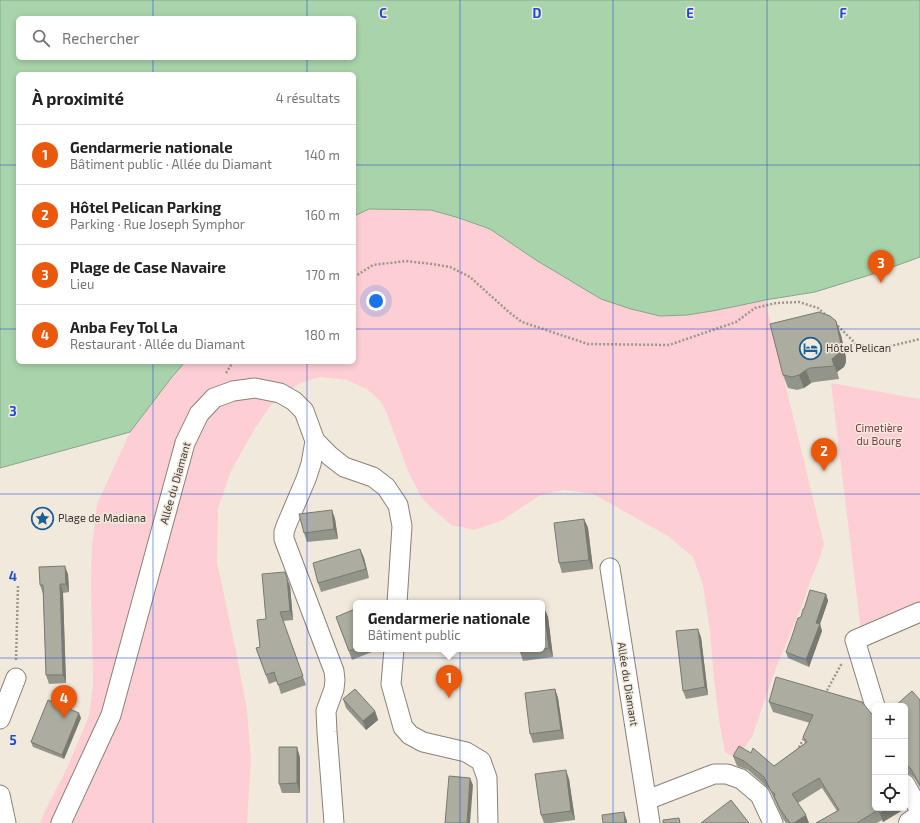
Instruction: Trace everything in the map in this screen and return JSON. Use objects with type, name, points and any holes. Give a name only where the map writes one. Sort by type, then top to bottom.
[{"type":"street","name":"Allée du Diamant","points":[[61,823],[110,715],[185,443],[199,414],[214,398],[233,391],[255,388],[280,393],[294,401],[304,411],[315,441],[330,456],[344,467],[373,477],[386,487],[398,505],[402,526],[397,600]]},
{"type":"street","points":[[315,441],[311,464],[286,526],[284,539],[334,671],[334,689],[326,711],[326,732],[334,823]]},
{"type":"street","name":"Allée du Diamant","points":[[610,568],[650,823]]},
{"type":"street","points":[[874,703],[854,640],[920,612]]},
{"type":"street","points":[[394,652],[391,684],[403,727],[410,735],[423,742],[466,752],[481,761],[487,778],[488,823]]},
{"type":"street","points":[[0,720],[16,678]]},
{"type":"street","points":[[647,800],[714,774],[727,774],[741,779],[760,795],[773,823]]},
{"type":"street","points":[[908,789],[920,810]]},
{"type":"street","points":[[0,795],[6,823]]},
{"type":"street","points":[[910,823],[920,816]]},
{"type":"path","points":[[356,276],[374,265],[406,261],[450,268],[470,277],[522,322],[588,344],[669,345],[736,322],[755,308],[776,302],[799,302],[818,308],[856,344],[878,349],[920,339]]},
{"type":"path","points":[[16,678],[18,585]]},
{"type":"path","points":[[824,696],[854,640]]},
{"type":"path","points":[[797,751],[807,730]]},
{"type":"green space","points":[[369,209],[431,210],[490,229],[536,260],[631,309],[660,316],[687,315],[765,300],[824,544],[803,603],[776,668],[752,737],[743,749],[735,755],[725,752],[719,720],[710,631],[703,585],[693,557],[668,536],[593,494],[564,490],[539,496],[501,521],[474,530],[451,525],[421,497],[408,471],[387,414],[381,402],[367,389],[347,380],[320,377],[300,383],[271,405],[255,428],[231,471],[218,508],[217,562],[247,710],[251,759],[247,823],[40,823],[68,766],[89,716],[93,685],[91,584],[92,546],[97,504],[130,432],[183,364],[356,364],[356,215]]},
{"type":"green space","name":"Cimetière du Bourg","points":[[831,383],[920,399],[920,606],[861,631]]},
{"type":"shaded area","points":[[0,0],[920,0],[920,257],[876,273],[815,292],[687,315],[660,316],[631,309],[601,299],[536,260],[490,229],[459,218],[431,210],[369,209],[356,215],[356,72],[16,72],[16,364],[183,364],[130,432],[0,468]]},
{"type":"building","name":"Hôtel Pelican","points":[[819,312],[830,316],[836,321],[841,348],[839,353],[832,359],[834,366],[810,368],[799,375],[792,377],[783,375],[770,324]]},
{"type":"building","points":[[332,510],[334,529],[304,533],[299,514]]},
{"type":"building","points":[[584,519],[589,560],[559,563],[554,523]]},
{"type":"building","points":[[360,549],[366,569],[318,583],[313,563]]},
{"type":"building","points":[[65,566],[66,584],[60,584],[63,675],[46,675],[43,585],[40,585],[39,567]]},
{"type":"building","points":[[285,572],[287,578],[290,611],[280,612],[303,676],[278,685],[274,672],[266,675],[256,648],[260,647],[257,620],[266,619],[262,574]]},
{"type":"building","points":[[810,590],[826,594],[816,623],[820,624],[806,660],[786,652],[798,618],[801,617]]},
{"type":"building","points":[[353,610],[353,649],[349,651],[336,617]]},
{"type":"building","points":[[545,616],[549,648],[545,649]]},
{"type":"building","points":[[698,629],[705,687],[683,691],[676,631]]},
{"type":"building","points":[[776,677],[862,702],[872,714],[872,811],[876,811],[857,823],[816,823],[839,810],[819,778],[792,794],[806,815],[794,823],[790,823],[780,809],[774,796],[775,794],[771,791],[764,777],[744,761],[733,756],[739,746],[751,753],[753,748],[774,766],[807,742],[803,737],[813,715],[769,702]]},
{"type":"building","points":[[355,689],[375,711],[363,721],[343,699]]},
{"type":"building","points":[[555,689],[561,730],[530,734],[525,693]]},
{"type":"building","points":[[912,691],[920,700],[920,785],[908,766],[908,703],[898,703]]},
{"type":"building","points":[[48,700],[79,713],[62,755],[31,742]]},
{"type":"building","points":[[279,747],[297,747],[297,783],[279,784]]},
{"type":"building","points":[[566,770],[571,811],[541,815],[535,774]]},
{"type":"building","points":[[449,776],[470,778],[467,823],[445,823]]},
{"type":"building","points":[[731,800],[749,823],[701,823]]},
{"type":"building","points":[[624,812],[625,823],[603,823],[602,815]]},
{"type":"building","points":[[679,818],[680,823],[663,823],[663,820]]},
{"type":"place","name":"Plage de Case Navaire","points":[[881,283]]},
{"type":"place","name":"Hôtel Pelican","points":[[810,348]]},
{"type":"place","name":"Hôtel Pelican Parking","points":[[824,471]]},
{"type":"place","name":"Plage de Madiana","points":[[42,518]]},
{"type":"place","name":"Gendarmerie nationale","points":[[449,698]]},
{"type":"place","name":"Anba Fey Tol La","points":[[64,718]]}]
